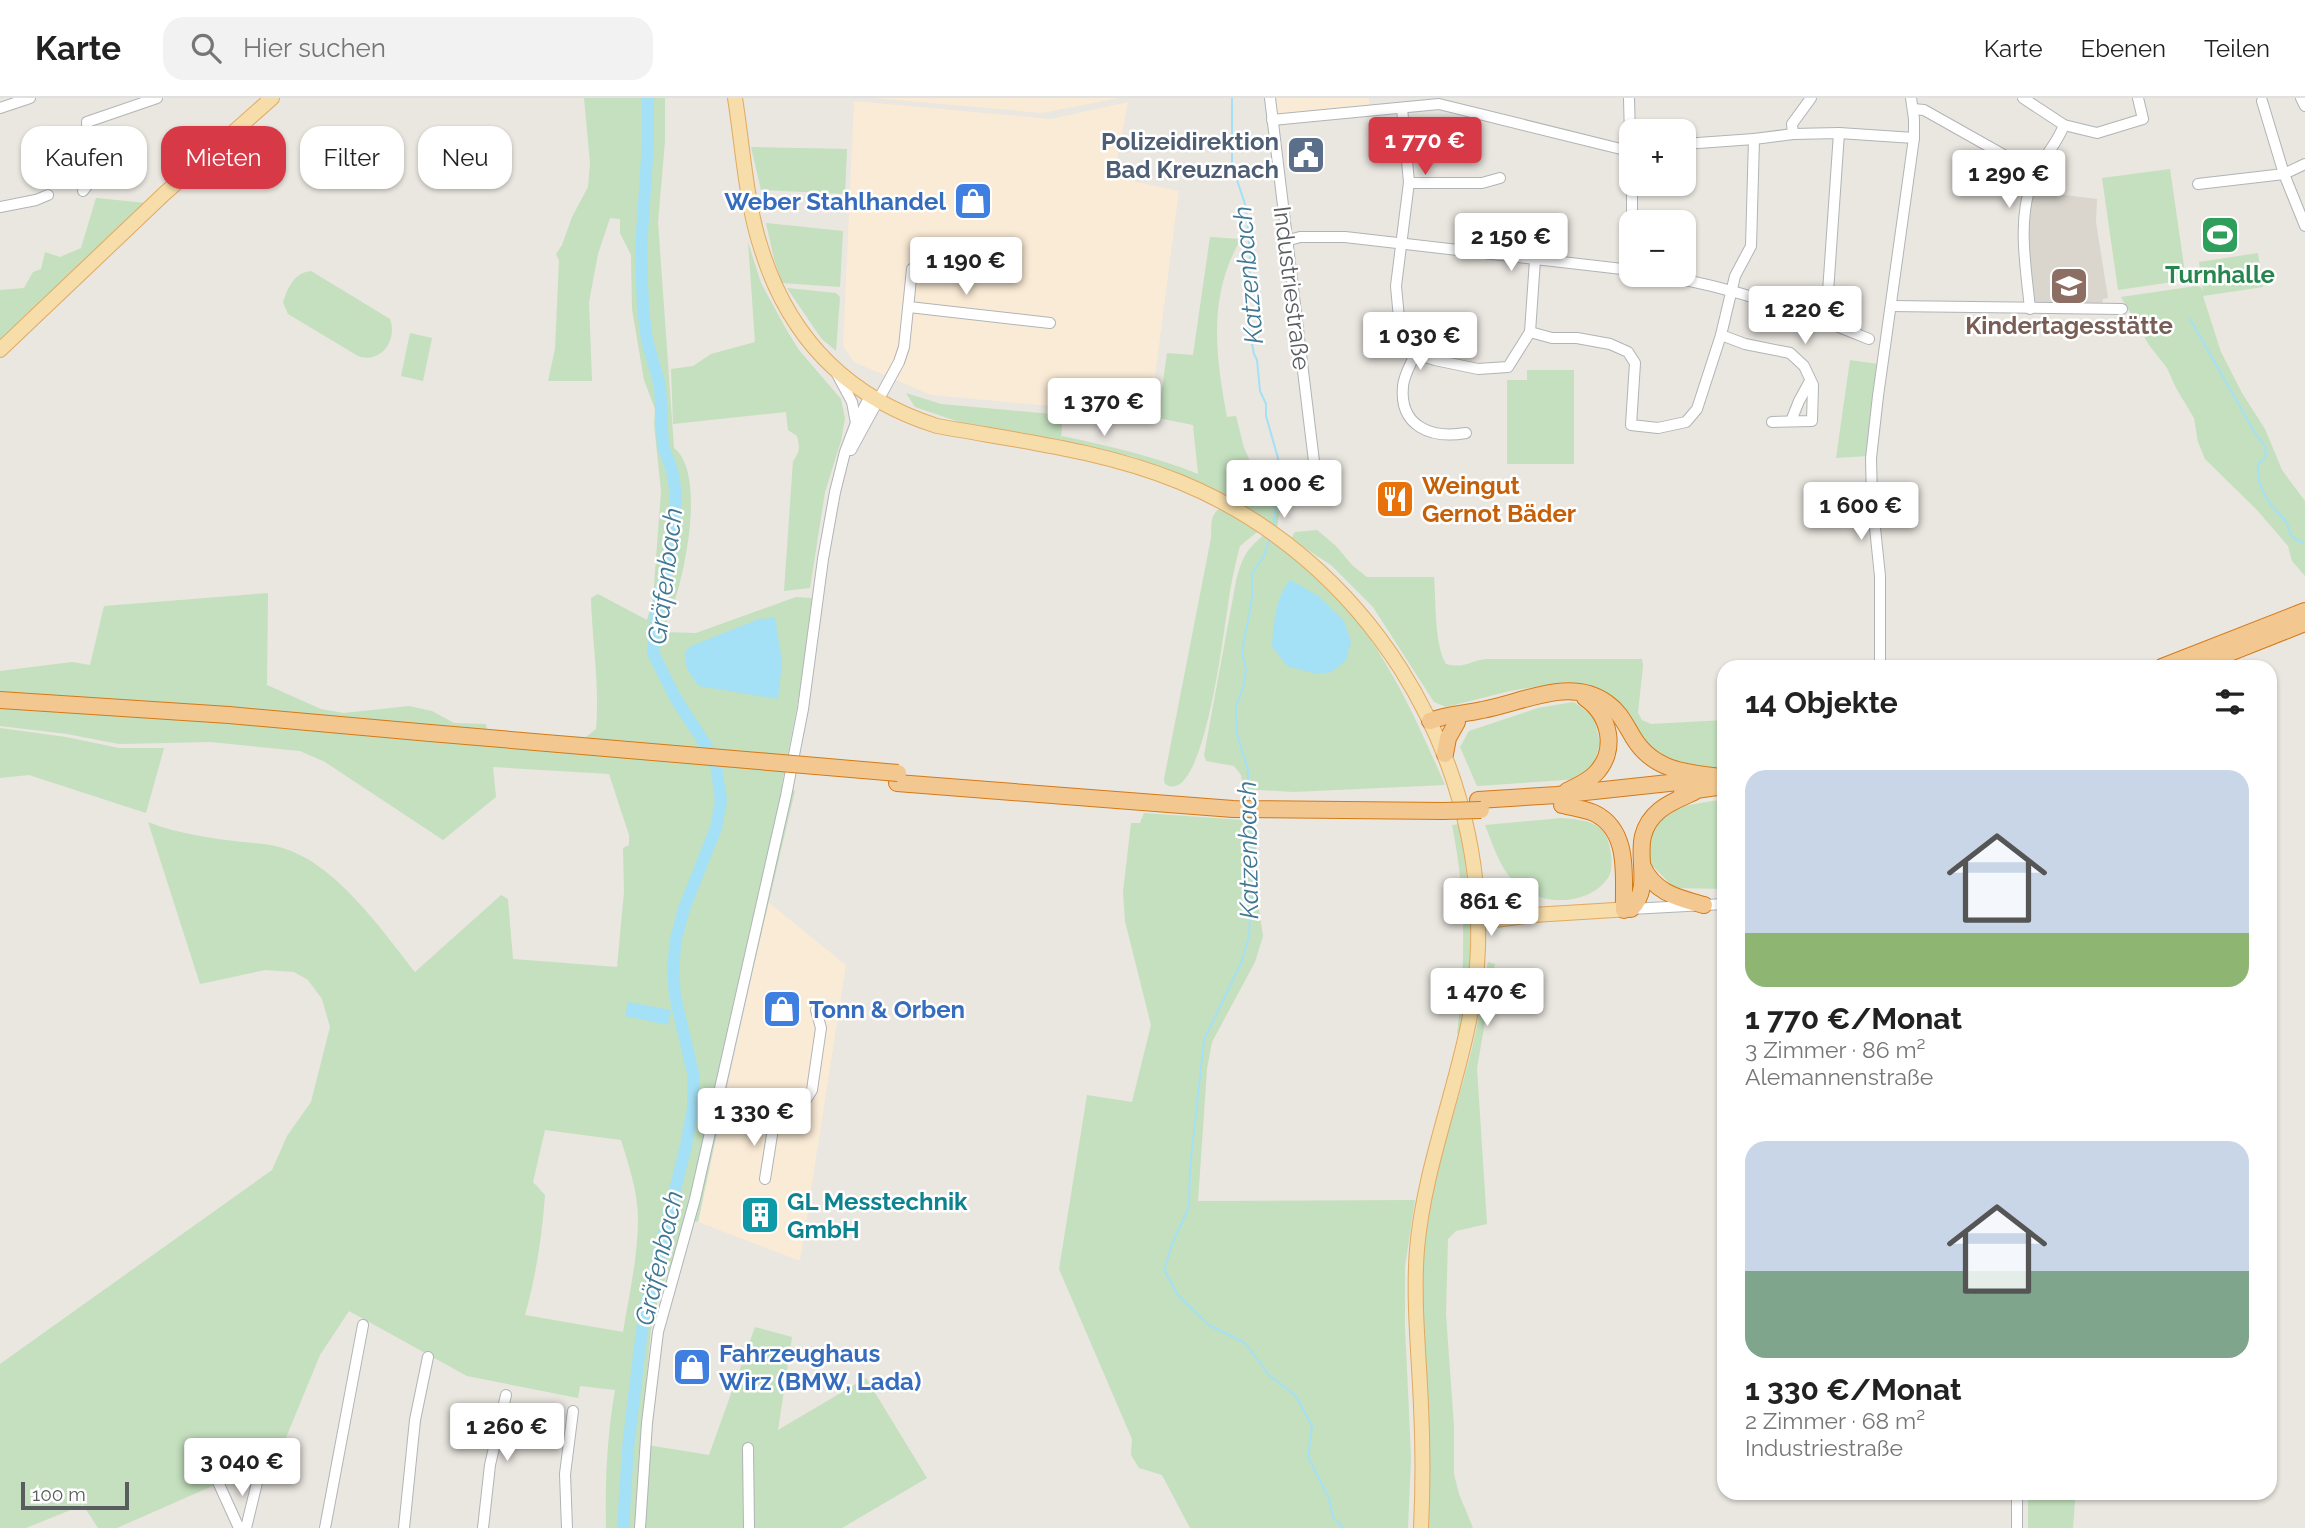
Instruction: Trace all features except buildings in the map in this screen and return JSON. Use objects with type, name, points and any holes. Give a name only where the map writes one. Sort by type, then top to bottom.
[{"type":"highway","points":[[2179,660],[2305,611]]},
{"type":"highway","points":[[2211,660],[2305,623]]},
{"type":"highway","points":[[1431,724],[1445,716],[1483,710],[1544,694],[1566,691],[1588,694],[1609,704],[1624,720],[1641,748],[1664,766],[1717,779]]},
{"type":"highway","points":[[1559,800],[1594,776],[1606,757],[1609,743],[1607,729],[1598,709],[1587,699],[1566,691]]},
{"type":"highway","points":[[0,700],[229,715],[430,737],[1232,804],[1479,805],[1699,790]]},
{"type":"highway","points":[[0,710],[430,737]]},
{"type":"highway","points":[[1431,724],[1457,722],[1483,710]]},
{"type":"highway","points":[[1445,754],[1448,738],[1457,722]]},
{"type":"highway","points":[[1559,800],[1717,781]]},
{"type":"highway","points":[[1628,909],[1638,901],[1642,890],[1641,842],[1653,817],[1668,804],[1717,782]]},
{"type":"highway","points":[[1559,800],[1599,816],[1610,825],[1617,836],[1622,853],[1628,909]]},
{"type":"highway","points":[[1642,862],[1649,877],[1661,890],[1677,898],[1704,905]]},
{"type":"main road","points":[[0,350],[153,205],[272,98]]},
{"type":"main road","points":[[735,98],[761,249],[788,311],[814,349],[835,369],[874,399],[918,420],[937,426],[1050,444],[1137,466],[1182,482],[1249,517],[1297,552],[1351,601],[1373,627],[1415,691],[1431,724],[1459,794],[1472,849],[1478,948],[1470,1024],[1430,1173],[1417,1246],[1416,1303],[1423,1480],[1421,1528]]},
{"type":"main road","points":[[1478,915],[1533,915],[1628,909]]},
{"type":"main road","points":[[1478,915],[1490,920],[1533,915]]},
{"type":"main road","points":[[1478,948],[1489,932],[1506,919]]},
{"type":"street","points":[[0,108],[30,98]]},
{"type":"street","points":[[82,191],[90,182],[87,122],[157,98]]},
{"type":"street","name":"Industriestraße","points":[[1270,98],[1316,478]]},
{"type":"street","points":[[1629,98],[1629,119]]},
{"type":"street","points":[[1793,134],[1792,124],[1811,98]]},
{"type":"street","points":[[2023,98],[2064,125],[2098,133],[2143,119],[2138,98]]},
{"type":"street","points":[[2301,98],[2305,106]]},
{"type":"street","points":[[2262,101],[2284,174],[2305,226]]},
{"type":"street","points":[[1912,103],[2036,173]]},
{"type":"street","points":[[1880,660],[1880,576],[1872,499],[1871,458],[1914,138],[1912,103]]},
{"type":"street","points":[[1272,120],[1439,104],[1619,145]]},
{"type":"street","points":[[1402,107],[1409,183],[1396,286],[1400,329],[1406,346],[1415,354],[1478,369],[1507,367],[1530,332],[1535,260]]},
{"type":"street","points":[[2030,309],[2024,250],[2025,204],[2036,173],[2059,138],[2064,125]]},
{"type":"street","points":[[1696,143],[1793,134],[1914,138]]},
{"type":"street","points":[[1826,321],[1839,134]]},
{"type":"street","points":[[1530,332],[1552,338],[1577,338],[1610,344],[1628,352],[1634,363],[1631,425],[1658,428],[1686,422],[1697,409],[1721,335],[1735,276],[1751,246],[1754,139]]},
{"type":"street","points":[[2198,184],[2284,174],[2305,164]]},
{"type":"street","points":[[1409,183],[1482,183],[1500,178]]},
{"type":"street","points":[[0,207],[48,195]]},
{"type":"street","points":[[1286,241],[1300,237],[1345,237],[1619,269]]},
{"type":"street","points":[[640,1528],[657,1332],[695,1199],[786,796],[803,709],[823,559],[840,474],[856,423],[899,362],[909,307],[912,269]]},
{"type":"street","points":[[1696,283],[1779,304],[1869,339]]},
{"type":"street","points":[[1891,306],[2122,309]]},
{"type":"street","points":[[909,307],[1050,323]]},
{"type":"street","points":[[1721,335],[1745,344],[1790,354],[1804,366],[1813,385],[1812,421],[1772,422]]},
{"type":"street","points":[[1415,354],[1403,383],[1403,403],[1409,418],[1414,425],[1426,430],[1451,435],[1466,433]]},
{"type":"street","points":[[835,369],[852,402],[856,423]]},
{"type":"street","points":[[1791,421],[1810,381]]},
{"type":"street","points":[[840,474],[874,399]]},
{"type":"street","points":[[1628,909],[1717,904]]},
{"type":"street","points":[[713,1113],[774,1122],[800,1109],[812,1090],[821,1028],[816,1010]]},
{"type":"street","points":[[765,1179],[774,1122]]},
{"type":"street","points":[[326,1528],[363,1325]]},
{"type":"street","points":[[404,1528],[415,1420],[428,1357]]},
{"type":"street","points":[[483,1528],[490,1465],[506,1395]]},
{"type":"street","points":[[568,1528],[565,1474],[573,1411]]},
{"type":"street","points":[[748,1448],[749,1528]]},
{"type":"street","points":[[246,1528],[261,1466]]},
{"type":"street","points":[[218,1482],[239,1528]]},
{"type":"street","points":[[2017,1500],[2017,1528]]},
{"type":"shaded area","points":[[873,98],[1119,98],[1042,113]]},
{"type":"shaded area","points":[[1276,98],[1369,98],[1369,106],[1277,116]]},
{"type":"shaded area","points":[[854,101],[1051,119],[1128,102],[1114,177],[1179,191],[1150,415],[931,395],[854,362],[843,346]]},
{"type":"shaded area","points":[[2031,191],[2097,199],[2096,222],[2108,298],[2103,299],[2102,306],[2034,304],[2027,242]]},
{"type":"shaded area","points":[[768,902],[846,965],[800,1261],[698,1222]]},
{"type":"green space","points":[[584,98],[665,98],[665,141],[658,222],[674,448],[683,459],[688,475],[691,513],[683,572],[663,632],[696,633],[796,597],[812,598],[803,675],[782,784],[795,791],[737,1037],[698,1222],[684,1219],[659,1295],[651,1330],[641,1444],[709,1455],[755,1327],[792,1337],[778,1430],[866,1378],[927,1478],[842,1528],[606,1528],[607,1459],[615,1390],[580,1386],[578,1398],[467,1376],[349,1311],[320,1355],[278,1457],[117,1528],[98,1528],[83,1505],[26,1528],[0,1528],[0,1364],[272,1170],[287,1136],[311,1102],[330,1027],[322,999],[308,980],[294,972],[265,970],[200,984],[148,822],[195,835],[274,846],[319,866],[372,917],[415,972],[501,895],[508,899],[513,959],[617,967],[624,892],[623,848],[629,845],[629,835],[609,774],[493,767],[496,797],[443,840],[325,762],[300,751],[210,742],[119,744],[67,734],[0,726],[0,671],[72,662],[90,665],[104,606],[268,593],[267,685],[321,709],[344,713],[409,706],[432,711],[454,723],[486,724],[487,731],[586,737],[596,729],[591,598],[598,594],[647,620],[653,599],[661,491],[655,409],[644,380],[632,309],[631,255],[620,233],[620,219],[610,218],[598,254],[589,302],[592,381],[548,381],[555,349],[559,260],[556,254],[588,187],[590,163]],"holes":[[[545,1130],[621,1140],[638,1209],[635,1262],[623,1332],[525,1315],[542,1226],[545,1195],[533,1182]]]},
{"type":"green space","points":[[751,147],[847,149],[845,194],[761,190]]},
{"type":"green space","points":[[2170,169],[2186,280],[2118,290],[2102,178]]},
{"type":"green space","points":[[96,198],[146,203],[0,340],[0,290],[24,288],[33,272],[41,269],[45,252],[60,257],[81,248]]},
{"type":"green space","points":[[766,223],[843,231],[840,287],[782,283]]},
{"type":"green space","points":[[1210,237],[1240,239],[1227,269],[1219,306],[1217,343],[1221,380],[1227,417],[1236,416],[1244,448],[1251,463],[1270,481],[1277,478],[1285,480],[1277,527],[1238,502],[1134,457],[1061,441],[974,427],[915,407],[906,393],[941,404],[1063,415],[1061,438],[1062,436],[1131,452],[1198,474],[1193,425],[1158,418],[1167,353],[1193,355]]},
{"type":"green space","points":[[748,242],[761,283],[786,329],[799,350],[841,399],[845,418],[841,441],[825,492],[810,588],[784,591],[793,461],[799,446],[797,436],[788,430],[786,412],[673,424],[671,369],[693,366],[711,354],[755,342]]},
{"type":"green space","points":[[2258,253],[2263,287],[2203,296],[2221,352],[2242,393],[2265,429],[2282,470],[2305,501],[2305,576],[2292,561],[2288,546],[2257,510],[2205,459],[2198,442],[2194,418],[2167,368],[2149,345],[2121,297],[2196,286],[2203,291],[2199,262]]},
{"type":"green space","points":[[311,271],[390,319],[392,327],[389,342],[380,354],[366,358],[358,356],[288,314],[283,302],[290,286],[300,275]]},
{"type":"green space","points":[[787,288],[836,293],[840,297],[836,351],[821,338]]},
{"type":"green space","points":[[410,333],[432,338],[423,381],[401,376]]},
{"type":"green space","points":[[1850,360],[1878,364],[1868,456],[1836,458]]},
{"type":"green space","points":[[1527,370],[1574,370],[1574,464],[1507,464],[1507,380],[1527,380]]},
{"type":"green space","points":[[1220,508],[1257,532],[1240,546],[1238,553],[1217,678],[1201,745],[1191,770],[1179,785],[1165,784],[1212,522],[1214,514]]},
{"type":"green space","points":[[1317,530],[1367,577],[1434,577],[1437,634],[1446,664],[1462,665],[1486,659],[1642,659],[1638,713],[1642,720],[1651,724],[1717,720],[1717,768],[1688,768],[1650,752],[1622,709],[1602,690],[1578,683],[1564,682],[1510,691],[1446,707],[1434,702],[1373,607],[1331,565],[1291,539],[1295,532]]},
{"type":"green space","points":[[1264,535],[1311,569],[1355,617],[1405,698],[1445,785],[1293,792],[1243,789],[1241,775],[1234,766],[1206,761],[1204,755],[1236,581],[1245,555]]},
{"type":"green space","points":[[1574,702],[1594,717],[1600,743],[1594,764],[1579,779],[1477,786],[1460,747],[1469,731],[1538,708]]},
{"type":"green space","points":[[0,728],[119,748],[164,748],[146,813],[29,775],[0,778]]},
{"type":"green space","points":[[1717,800],[1717,889],[1674,888],[1647,860],[1650,830],[1678,807]]},
{"type":"green space","points":[[1144,813],[1256,821],[1257,897],[1263,936],[1255,962],[1212,1042],[1207,1069],[1198,1201],[1415,1200],[1405,1267],[1411,1457],[1408,1528],[1190,1528],[1162,1475],[1139,1468],[1131,1455],[1132,1439],[1059,1269],[1087,1095],[1132,1102],[1151,1025],[1125,921],[1123,892],[1131,823],[1140,823]]},
{"type":"green space","points":[[1562,818],[1589,822],[1602,830],[1609,844],[1611,857],[1609,876],[1590,894],[1577,898],[1563,900],[1536,896],[1524,890],[1509,876],[1500,862],[1485,825]]},
{"type":"green space","points":[[1460,824],[1471,912],[1469,993],[1460,1035],[1457,1033],[1463,929],[1460,877],[1452,825]]},
{"type":"green space","points":[[1488,962],[1495,964],[1477,1068],[1487,1224],[1456,1231],[1448,1239],[1446,1315],[1454,1426],[1454,1474],[1473,1528],[1428,1528],[1429,1455],[1422,1309],[1425,1236],[1432,1191],[1473,1045]]},
{"type":"green space","points":[[2028,1500],[2075,1500],[2073,1528],[2028,1528]]},
{"type":"water","points":[[1290,580],[1317,595],[1344,621],[1351,642],[1346,660],[1332,672],[1317,674],[1287,666],[1272,646],[1278,603]]},
{"type":"water","points":[[775,617],[782,662],[778,699],[699,686],[685,662],[685,652],[691,646],[757,620]]},
{"type":"water","points":[[628,1002],[671,1010],[668,1025],[625,1016]]},
{"type":"waterway","name":"Gräfenbach","points":[[623,1528],[628,1448],[646,1305],[693,1108],[693,1073],[675,996],[673,968],[676,939],[684,909],[716,828],[721,800],[715,759],[676,699],[653,653],[656,615],[671,550],[676,494],[672,470],[663,446],[660,386],[647,340],[643,307],[641,250],[648,98]]},
{"type":"waterway","name":"Katzenbach","points":[[1232,98],[1232,165],[1246,207],[1250,256],[1248,324],[1257,360],[1260,391],[1266,404],[1266,416],[1278,458],[1279,480],[1273,528]]},
{"type":"waterway","points":[[2190,319],[2265,446],[2266,457],[2258,464],[2259,480],[2264,494],[2286,522],[2290,534],[2303,543]]},
{"type":"waterway","name":"Katzenbach","points":[[1250,801],[1248,770],[1237,734],[1236,706],[1246,670],[1242,652],[1252,599],[1252,573],[1264,556],[1269,540]]},
{"type":"waterway","name":"Katzenbach","points":[[1251,817],[1252,887],[1249,936],[1242,961],[1204,1040],[1190,1168],[1189,1207],[1164,1270],[1178,1295],[1209,1325],[1245,1343],[1269,1375],[1296,1396],[1312,1426],[1308,1457],[1329,1498],[1333,1517],[1343,1528]]},
{"type":"place","name":"Polizeidirektion Bad Kreuznach","points":[[1306,155]]},
{"type":"place","name":"Weber Stahlhandel","points":[[973,201]]},
{"type":"place","name":"Turnhalle","points":[[2220,235]]},
{"type":"place","name":"Kindertagesstätte","points":[[2069,286]]},
{"type":"place","name":"Weingut Gernot Bäder","points":[[1395,499]]},
{"type":"place","name":"Tonn & Orben","points":[[782,1009]]},
{"type":"place","name":"GL Messtechnik GmbH","points":[[760,1215]]},
{"type":"place","name":"Fahrzeughaus Wirz (BMW, Lada)","points":[[692,1367]]}]
